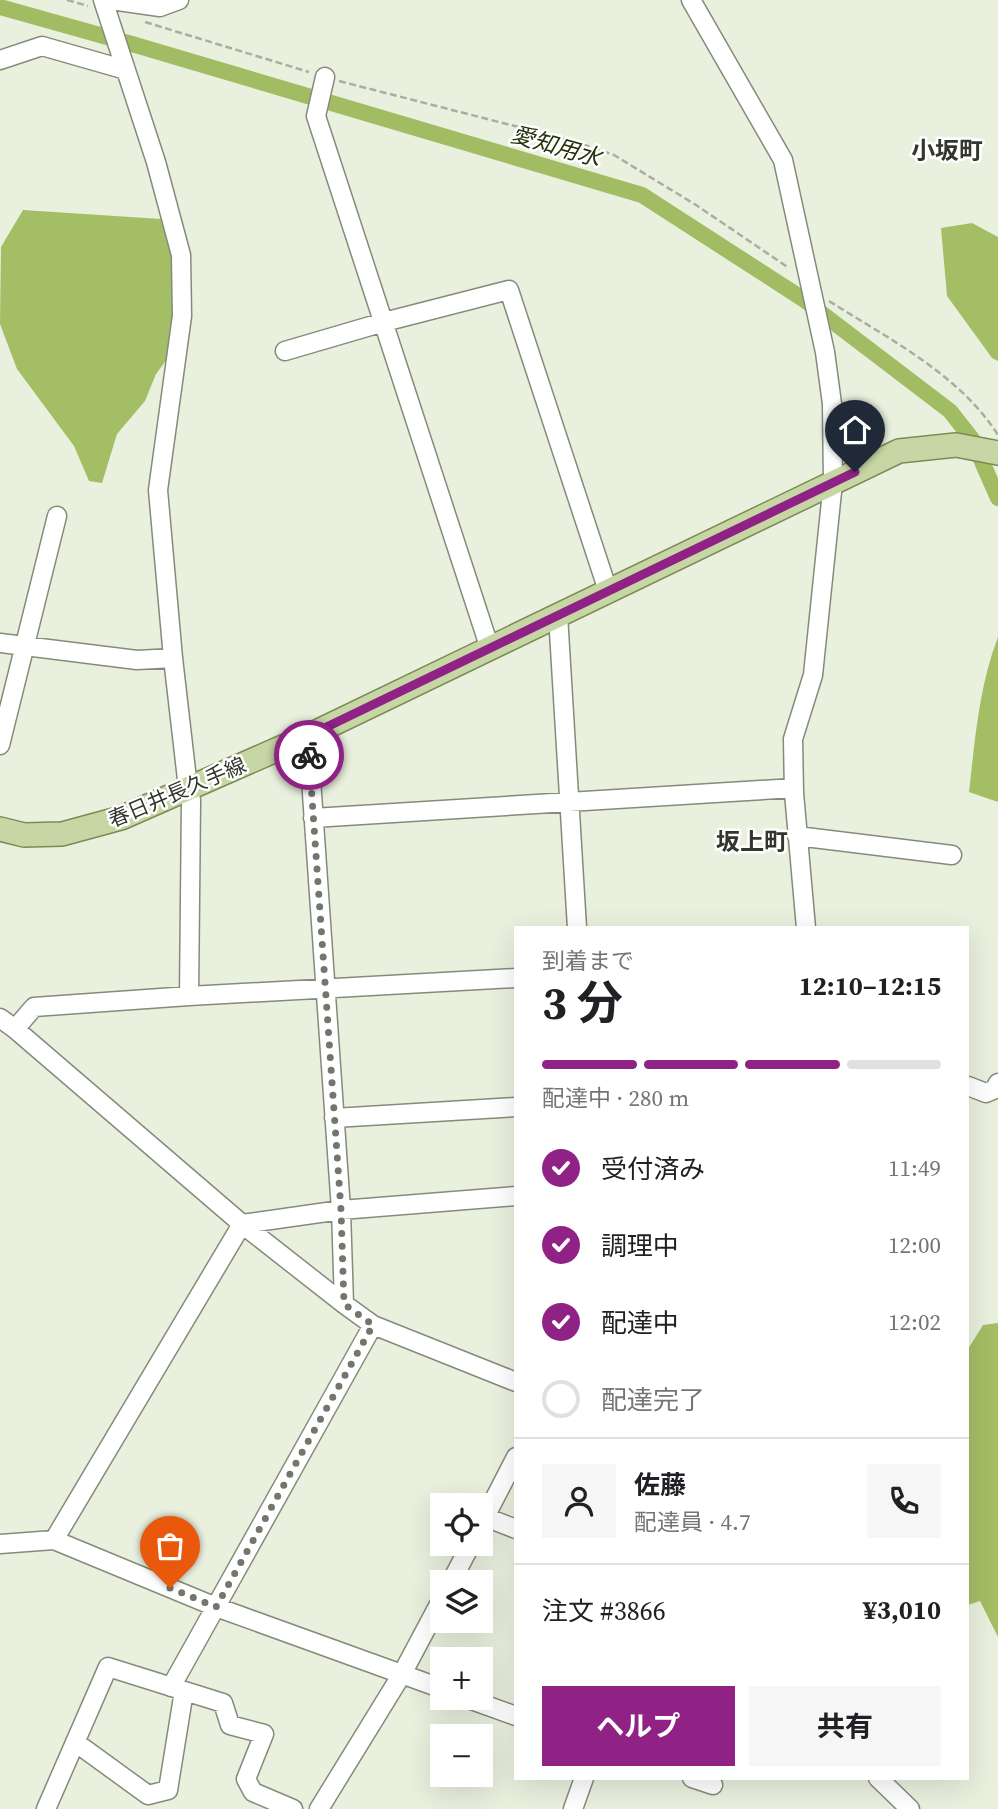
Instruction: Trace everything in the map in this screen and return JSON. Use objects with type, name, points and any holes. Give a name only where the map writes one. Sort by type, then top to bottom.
[{"type":"main road","name":"春日井長久手線","points":[[0,829],[24,835],[62,834],[121,818],[308,736],[899,451],[956,445],[998,453]]},
{"type":"street","points":[[103,0],[156,162],[181,255],[182,316],[158,490],[173,658],[191,800],[189,996]]},
{"type":"street","points":[[111,0],[160,7],[179,0]]},
{"type":"street","points":[[691,0],[783,160],[825,352],[832,404],[833,482],[813,675],[793,739],[797,836],[806,926]]},
{"type":"street","points":[[0,60],[42,46],[124,64]]},
{"type":"street","points":[[325,77],[316,116],[490,649]]},
{"type":"street","points":[[285,351],[509,290],[608,591]]},
{"type":"street","points":[[0,745],[57,516]]},
{"type":"street","points":[[558,615],[577,926]]},
{"type":"street","points":[[0,643],[26,644],[137,660],[173,658]]},
{"type":"street","points":[[308,736],[341,1210],[344,1304]]},
{"type":"street","points":[[313,818],[794,788]]},
{"type":"street","points":[[797,836],[952,855]]},
{"type":"street","points":[[15,1029],[34,1007],[514,978]]},
{"type":"street","points":[[0,1018],[242,1224],[373,1325],[514,1381]]},
{"type":"street","points":[[969,1086],[986,1093],[998,1083]]},
{"type":"street","points":[[334,1118],[514,1107]]},
{"type":"street","points":[[242,1224],[341,1210],[514,1196]]},
{"type":"street","points":[[54,1540],[242,1224]]},
{"type":"street","points":[[75,1742],[145,1802],[167,1790],[177,1689],[216,1607],[373,1325]]},
{"type":"street","points":[[493,1502],[514,1461]]},
{"type":"street","points":[[493,1523],[514,1529]]},
{"type":"street","points":[[0,1544],[54,1540],[216,1607],[430,1684]]},
{"type":"street","points":[[320,1809],[402,1674],[430,1621]]},
{"type":"street","points":[[46,1809],[108,1667],[223,1703],[230,1725],[264,1734],[246,1779],[253,1792],[293,1809]]},
{"type":"street","points":[[493,1708],[514,1715]]},
{"type":"street","points":[[573,1809],[583,1780]]},
{"type":"street","points":[[698,1780],[713,1785]]},
{"type":"street","points":[[880,1780],[910,1809]]},
{"type":"path","points":[[141,21],[325,77],[559,137],[614,155],[787,265],[812,293],[934,369],[976,404],[998,435]]},
{"type":"green space","points":[[23,210],[161,219],[172,254],[170,355],[156,374],[145,401],[117,434],[102,483],[89,481],[74,446],[17,369],[0,324],[1,247]]},
{"type":"green space","points":[[972,223],[998,237],[998,361],[992,358],[947,296],[941,228]]},
{"type":"green space","points":[[998,637],[998,802],[969,792],[982,694]]},
{"type":"green space","points":[[998,1323],[998,1637],[980,1601],[969,1605],[969,1347],[983,1325]]},
{"type":"waterway","name":"愛知用水","points":[[0,7],[642,195],[803,299],[950,411],[972,439],[998,498]]},
{"type":"way so far","points":[[170,1588],[216,1607],[373,1325],[344,1304],[341,1210],[309,755]]},
{"type":"district","name":"小坂町","points":[[947,150]]},
{"type":"district","name":"坂上町","points":[[752,841]]},
{"type":"route","points":[[309,755],[308,736],[855,472]]}]
